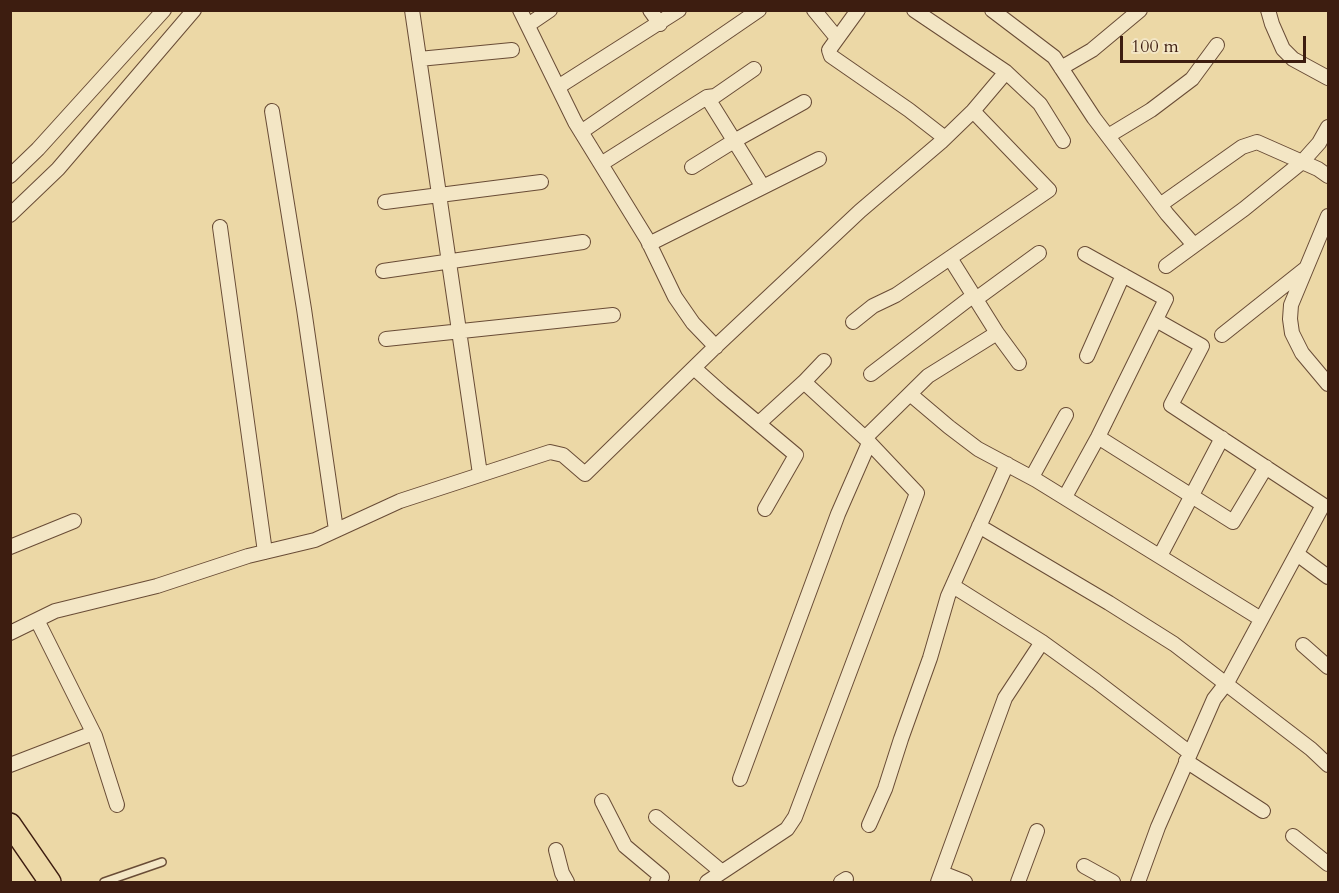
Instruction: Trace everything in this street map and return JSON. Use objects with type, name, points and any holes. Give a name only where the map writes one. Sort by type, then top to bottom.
[{"type":"main road","points":[[10,824],[50,882]]},
{"type":"main road","points":[[10,847],[34,882]]},
{"type":"street","points":[[10,176],[38,149],[164,10]]},
{"type":"street","points":[[10,215],[58,169],[194,10]]},
{"type":"street","points":[[412,10],[480,474]]},
{"type":"street","points":[[520,10],[581,132],[649,244],[686,315],[716,347]]},
{"type":"street","points":[[528,25],[550,10]]},
{"type":"street","points":[[650,10],[660,24]]},
{"type":"street","points":[[558,87],[679,10]]},
{"type":"street","points":[[581,132],[759,10]]},
{"type":"street","points":[[814,10],[837,38]]},
{"type":"street","points":[[858,10],[828,52],[945,138]]},
{"type":"street","points":[[915,10],[1006,72],[1040,104],[1063,141]]},
{"type":"street","points":[[992,10],[1054,57],[1108,136],[1160,205],[1194,245]]},
{"type":"street","points":[[1061,68],[1092,50],[1140,10]]},
{"type":"street","points":[[1268,10],[1283,49],[1293,59],[1329,78]]},
{"type":"street","points":[[1108,136],[1151,110],[1192,79],[1217,45]]},
{"type":"street","points":[[419,59],[512,50]]},
{"type":"street","points":[[601,164],[707,97],[715,96],[754,69]]},
{"type":"street","points":[[10,633],[55,611],[158,586],[265,552],[315,540],[400,501],[550,453],[563,455],[585,474],[861,211],[945,138],[973,111],[1006,72]]},
{"type":"street","points":[[707,97],[763,187]]},
{"type":"street","points":[[692,167],[804,102]]},
{"type":"street","points":[[272,111],[336,530]]},
{"type":"street","points":[[853,322],[873,306],[896,295],[1049,190],[973,111]]},
{"type":"street","points":[[1166,266],[1302,162],[1319,143],[1329,127]]},
{"type":"street","points":[[1160,205],[1242,147],[1257,142],[1329,176]]},
{"type":"street","points":[[649,244],[819,159]]},
{"type":"street","points":[[385,202],[541,182]]},
{"type":"street","points":[[1329,216],[1291,306],[1292,333],[1302,353],[1329,384]]},
{"type":"street","points":[[220,226],[265,552]]},
{"type":"street","points":[[383,271],[583,242]]},
{"type":"street","points":[[871,374],[975,297],[1040,254]]},
{"type":"street","points":[[1065,497],[1098,437],[1166,299],[1085,254]]},
{"type":"street","points":[[950,258],[997,333],[1019,363]]},
{"type":"street","points":[[1222,335],[1307,267]]},
{"type":"street","points":[[1087,356],[1124,276]]},
{"type":"street","points":[[386,339],[613,315]]},
{"type":"street","points":[[1138,882],[1158,826],[1214,699],[1225,685],[1323,505],[1171,405],[1202,346],[1156,320]]},
{"type":"street","points":[[740,779],[867,440],[928,376],[997,333]]},
{"type":"street","points":[[759,423],[824,361]]},
{"type":"street","points":[[694,368],[796,455],[765,509]]},
{"type":"street","points":[[707,882],[787,829],[795,817],[917,493],[867,440],[804,382]]},
{"type":"street","points":[[910,394],[978,449],[1032,477],[1262,619]]},
{"type":"street","points":[[1032,477],[1066,415]]},
{"type":"street","points":[[1098,437],[1233,522],[1266,467]]},
{"type":"street","points":[[1160,556],[1222,438]]},
{"type":"street","points":[[869,825],[885,789],[953,586],[1007,464]]},
{"type":"street","points":[[10,547],[74,521]]},
{"type":"street","points":[[979,526],[1165,638],[1329,765]]},
{"type":"street","points":[[1297,554],[1329,577]]},
{"type":"street","points":[[953,586],[1042,642],[1096,681],[1188,757],[1263,811]]},
{"type":"street","points":[[37,620],[93,732],[117,805]]},
{"type":"street","points":[[965,882],[940,878],[1005,699],[1042,642]]},
{"type":"street","points":[[1303,645],[1329,667]]},
{"type":"street","points":[[10,765],[93,732]]},
{"type":"street","points":[[602,801],[626,846],[662,877],[657,882]]},
{"type":"street","points":[[656,817],[722,872]]},
{"type":"street","points":[[1018,882],[1037,831]]},
{"type":"street","points":[[1293,836],[1329,864]]},
{"type":"street","points":[[556,850],[562,873],[567,882]]},
{"type":"street","points":[[1084,866],[1113,882]]},
{"type":"lane","points":[[104,882],[162,862]]}]
